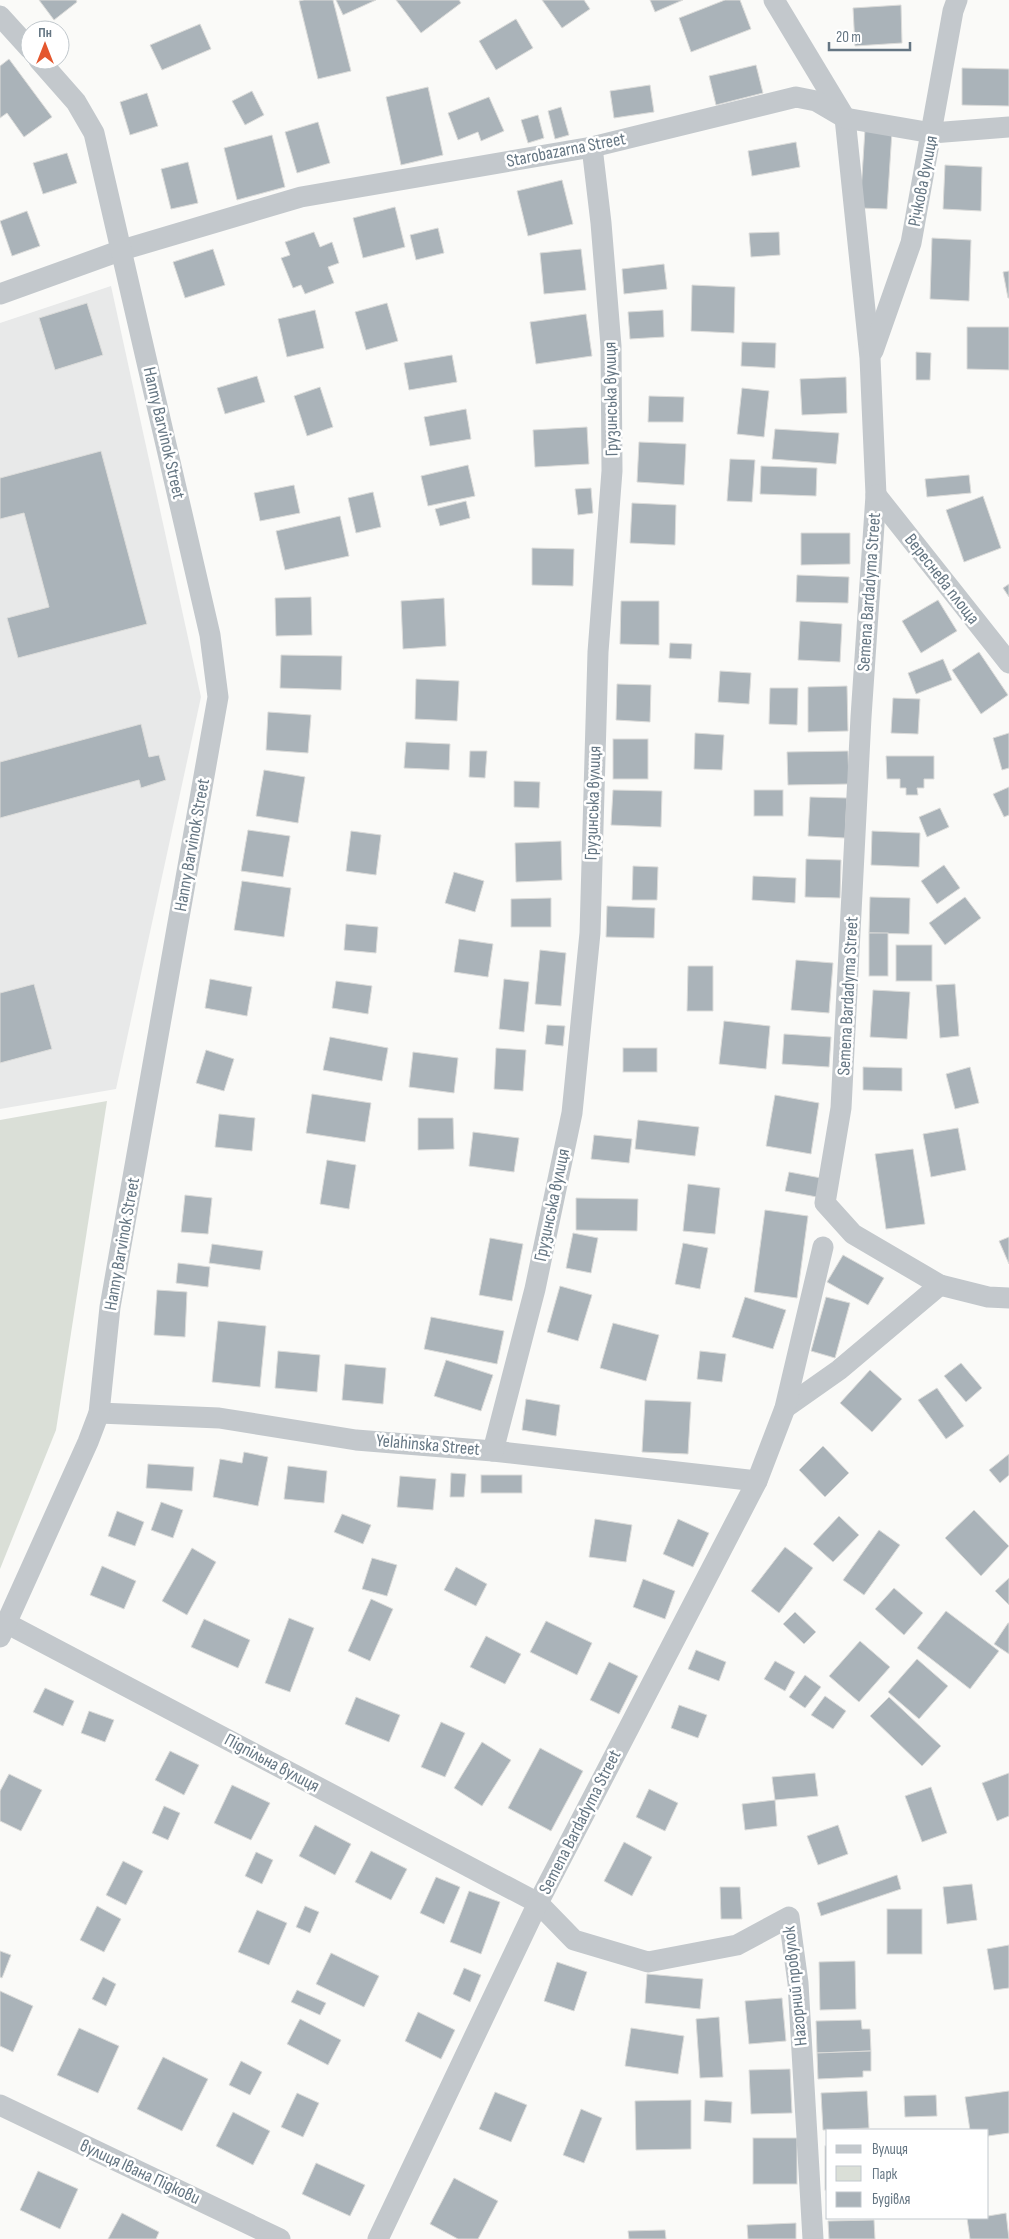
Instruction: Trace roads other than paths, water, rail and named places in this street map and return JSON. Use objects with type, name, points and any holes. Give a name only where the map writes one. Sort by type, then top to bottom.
[{"type":"street","name":"Semena Bardadyma Street","points":[[774,0],[845,118],[870,358],[876,495],[861,717],[842,1108],[825,1203],[853,1234],[940,1285]]},
{"type":"street","name":"Річкова вулиця","points":[[870,358],[911,243],[953,11],[957,0]]},
{"type":"street","points":[[0,16],[20,38]]},
{"type":"street","name":"Hanny Barvinok Street","points":[[3,1630],[88,1442],[99,1413],[110,1308],[218,697],[210,636],[94,133],[76,102],[48,70]]},
{"type":"street","name":"Starobazarna Street","points":[[0,294],[122,250],[301,197],[592,147],[796,97],[816,101],[845,118],[932,133],[1009,127]]},
{"type":"street","name":"Грузинська вулиця","points":[[492,1450],[535,1288],[572,1112],[590,933],[598,652],[612,471],[611,346],[601,223],[592,147]]},
{"type":"street","name":"Вереснева площа","points":[[876,495],[1009,663]]},
{"type":"street","name":"Semena Bardadyma Street","points":[[378,2239],[538,1903],[757,1481],[785,1408],[823,1247]]},
{"type":"street","points":[[785,1408],[839,1370],[940,1285],[988,1297],[1009,1298]]},
{"type":"street","name":"Yelahinska Street","points":[[99,1413],[220,1418],[356,1440],[492,1450],[757,1481]]},
{"type":"street","name":"Підпільна вулиця","points":[[3,1630],[538,1903]]},
{"type":"street","name":"Нагорний провулок","points":[[538,1903],[574,1940],[648,1962],[737,1945],[789,1917],[798,1983],[813,2239]]},
{"type":"street","name":"вулиця Івана Підкови","points":[[0,2106],[280,2239]]}]
